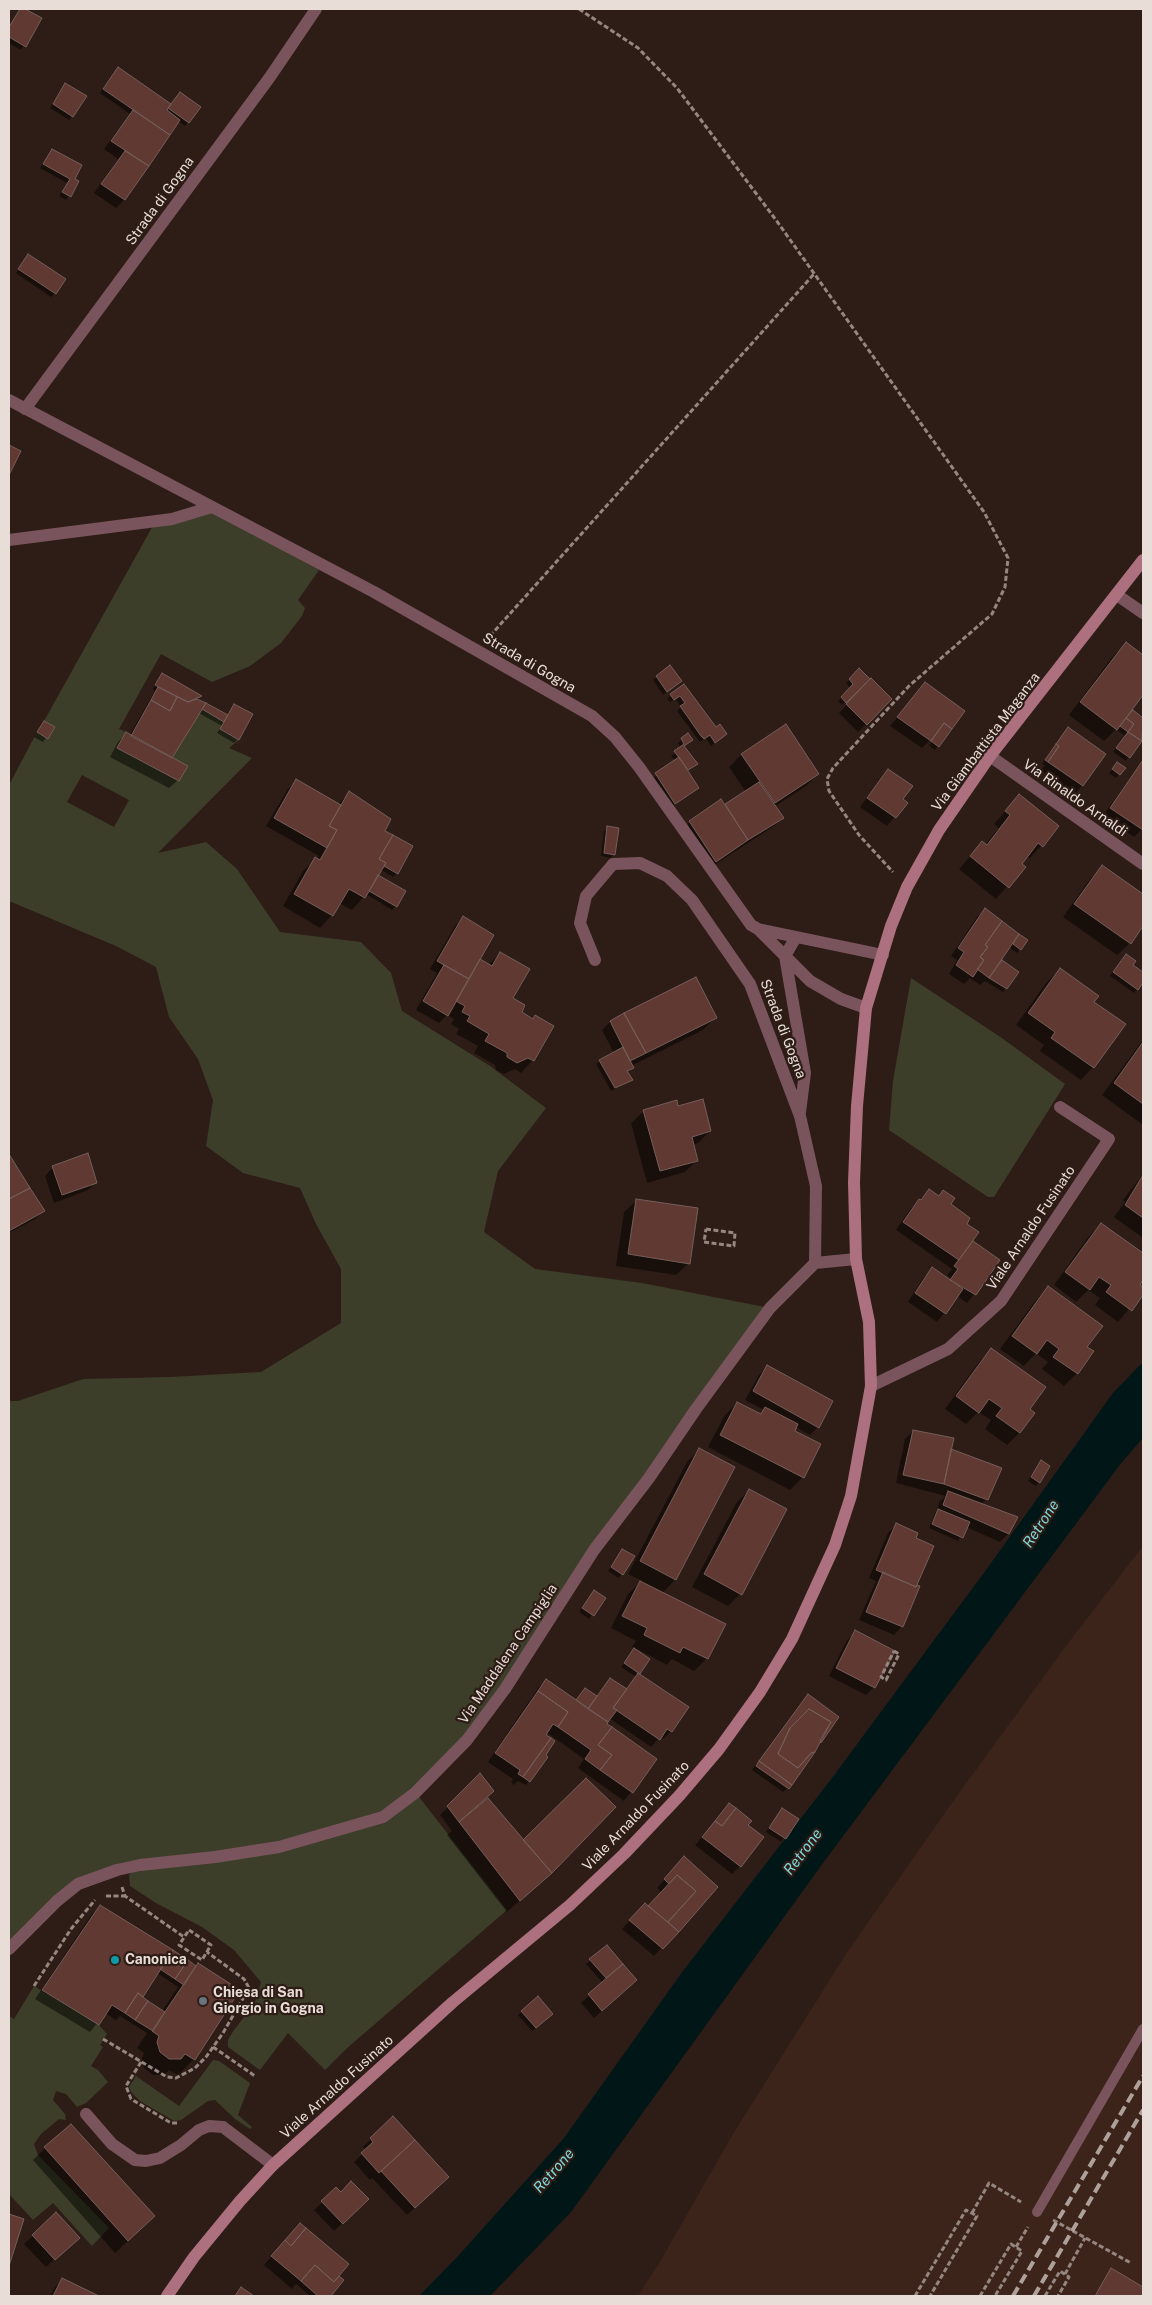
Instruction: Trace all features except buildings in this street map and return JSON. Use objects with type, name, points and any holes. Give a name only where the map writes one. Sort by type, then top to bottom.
[{"type":"street","name":"Strada di Gogna","points":[[25,409],[265,84],[316,9]]},
{"type":"street","name":"Strada di Gogna","points":[[9,400],[374,592],[592,716],[615,736],[639,767],[751,925],[758,929],[810,981],[841,999],[866,1008]]},
{"type":"street","points":[[9,540],[172,519],[212,507]]},
{"type":"street","name":"Via Giambattista Maganza","points":[[857,1106],[866,1008],[891,926],[907,887],[939,830],[990,756],[1143,560]]},
{"type":"street","points":[[1117,595],[1143,613]]},
{"type":"street","name":"Via Rinaldo Arnaldi","points":[[990,756],[1143,864]]},
{"type":"street","name":"Strada di Gogna","points":[[595,960],[580,924],[586,896],[613,864],[640,863],[667,876],[692,900],[750,984],[800,1116],[816,1186],[815,1263]]},
{"type":"street","points":[[758,929],[883,955]]},
{"type":"street","points":[[785,956],[796,937]]},
{"type":"street","name":"Strada di Gogna","points":[[785,956],[805,1073],[800,1116]]},
{"type":"street","name":"Viale Arnaldo Fusinato","points":[[167,2296],[200,2250],[240,2201],[273,2166],[453,2002],[570,1905],[624,1854],[679,1796],[719,1749],[760,1692],[792,1639],[835,1545],[851,1496],[871,1386],[868,1322],[856,1259],[854,1182],[857,1106]]},
{"type":"street","name":"Viale Arnaldo Fusinato","points":[[871,1386],[948,1349],[1001,1301],[1108,1139],[1060,1107]]},
{"type":"street","points":[[815,1263],[856,1259]]},
{"type":"street","name":"Via Maddalena Campiglia","points":[[9,1949],[57,1901],[78,1884],[117,1870],[279,1847],[383,1817],[415,1793],[467,1740],[505,1689],[594,1550],[649,1478],[696,1409],[770,1308],[815,1263]]},
{"type":"street","points":[[86,2114],[112,2144],[135,2160],[146,2161],[160,2158],[199,2130],[209,2126],[223,2127],[273,2166]]},
{"type":"lane","points":[[1037,2212],[1143,2029]]},
{"type":"path","points":[[579,9],[638,48],[677,88],[814,274],[984,512],[1008,558],[1005,587],[992,614],[909,686],[833,768],[827,779],[829,791],[859,835],[907,887]]},
{"type":"path","points":[[488,638],[814,274]]},
{"type":"path","points":[[706,1229],[735,1233],[734,1246],[704,1242],[706,1229]]},
{"type":"path","points":[[894,1651],[899,1654],[886,1680],[881,1677],[894,1651]]},
{"type":"path","points":[[117,1870],[125,1896]]},
{"type":"path","points":[[34,1986],[87,1907],[96,1899],[109,1896],[125,1896],[184,1937]]},
{"type":"path","points":[[189,1930],[211,1945],[207,1952],[202,1960],[179,1945],[189,1930]]},
{"type":"path","points":[[103,2039],[158,2073],[176,2078],[195,2068],[213,2046],[249,1988],[244,1980],[207,1952]]},
{"type":"path","points":[[213,2046],[256,2076]]},
{"type":"path","points":[[915,2296],[966,2210],[977,2216],[930,2296]]},
{"type":"path","points":[[1016,2248],[1037,2212]]},
{"type":"path","points":[[1065,2274],[1085,2238]]},
{"type":"path","points":[[980,2296],[1011,2244],[1022,2251],[995,2296]]},
{"type":"path","points":[[1045,2296],[1060,2271],[1069,2277],[1058,2296]]},
{"type":"shaded area","points":[[1143,1546],[1143,2296],[638,2296],[661,2260],[733,2134],[846,1954],[954,1800],[1069,1642]]},
{"type":"green space","points":[[211,512],[319,570],[298,600],[305,608],[302,616],[281,643],[250,666],[212,682],[161,654],[119,729],[126,732],[117,748],[179,781],[172,758],[202,709],[224,722],[220,729],[239,740],[229,748],[252,758],[158,853],[206,842],[237,869],[280,932],[361,942],[391,973],[402,1011],[490,1066],[546,1108],[498,1171],[484,1232],[535,1269],[642,1283],[770,1308],[696,1409],[505,1689],[416,1793],[507,1910],[346,2049],[325,2070],[288,2033],[260,2070],[228,2047],[228,2040],[232,2033],[255,2002],[261,1982],[234,1950],[202,1927],[156,1903],[130,1886],[129,1875],[137,1867],[78,1884],[9,1949],[9,1401],[18,1401],[83,1379],[261,1372],[341,1323],[341,1269],[316,1224],[300,1188],[243,1173],[206,1146],[213,1100],[198,1059],[169,1017],[156,967],[116,946],[9,901],[9,785],[37,732],[48,739],[55,727],[44,721],[155,522]],"holes":[[[82,775],[129,800],[114,827],[67,802]]]},
{"type":"green space","points":[[911,978],[999,1036],[1065,1084],[994,1197],[988,1197],[889,1130],[893,1081]]},
{"type":"green space","points":[[34,1986],[99,2025],[107,2034],[100,2045],[103,2047],[91,2066],[98,2070],[108,2082],[86,2103],[77,2107],[66,2094],[56,2091],[53,2100],[65,2114],[66,2120],[59,2119],[41,2134],[34,2144],[38,2155],[109,2228],[92,2246],[53,2203],[33,2220],[9,2194],[9,2016],[14,2019]]},
{"type":"green space","points":[[213,2060],[219,2061],[250,2083],[238,2115],[252,2127],[250,2129],[235,2119],[215,2100],[208,2101],[181,2120],[174,2121],[140,2101],[129,2087],[136,2076],[179,2106]]},
{"type":"water","name":"Retrone","points":[[1143,1362],[1143,1438],[1122,1462],[823,1863],[571,2212],[490,2296],[419,2296],[459,2255],[564,2138],[683,1971],[832,1778],[986,1570],[1113,1393]]},
{"type":"railway","points":[[1013,2296],[1143,2076]]},
{"type":"railway","points":[[1034,2296],[1143,2110]]},
{"type":"place","name":"Canonica","points":[[115,1960]]},
{"type":"place","name":"Chiesa di San Giorgio in Gogna","points":[[203,2001]]}]
